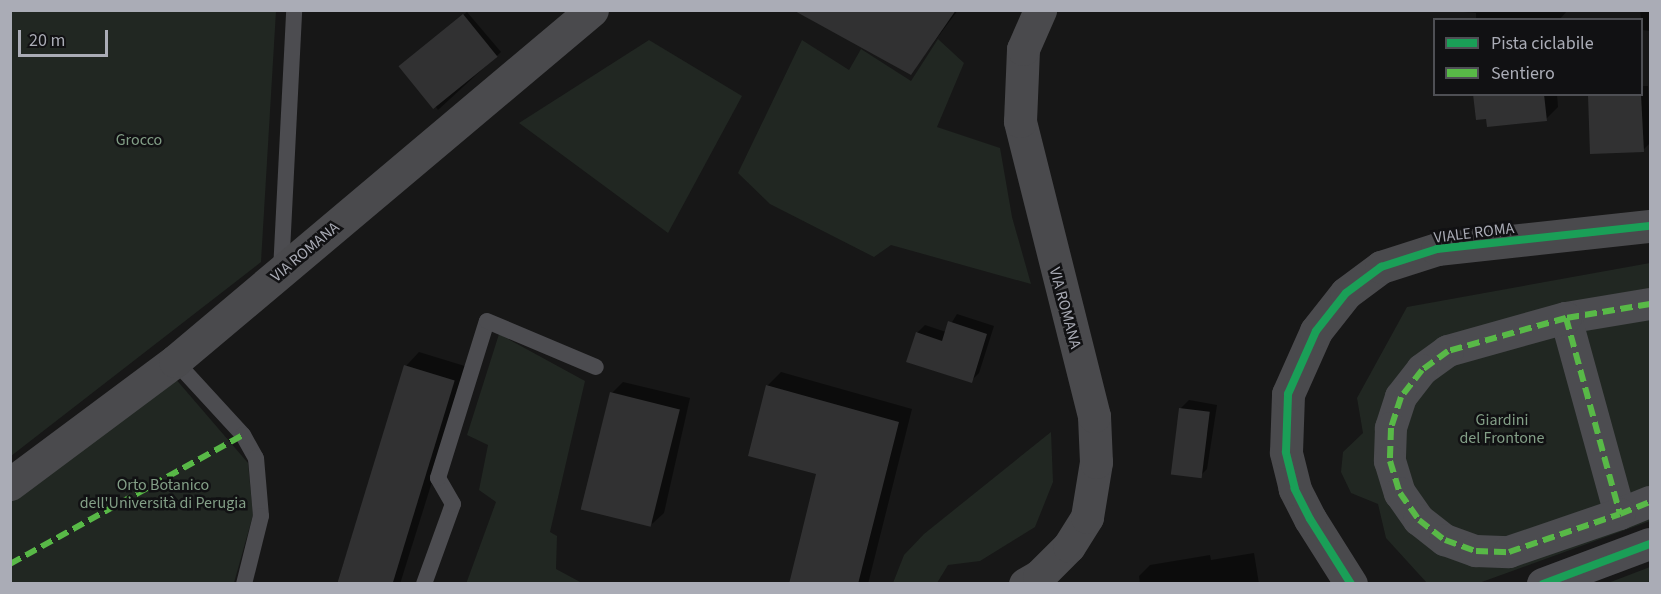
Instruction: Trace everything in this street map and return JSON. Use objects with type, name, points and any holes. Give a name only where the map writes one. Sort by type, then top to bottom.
[{"type":"main road","name":"VIA ROMANA","points":[[10,484],[175,361],[592,10]]},
{"type":"main road","name":"VIA ROMANA","points":[[1025,584],[1039,576],[1070,546],[1087,517],[1096,462],[1094,416],[1020,121],[1023,49],[1040,10]]},
{"type":"main road","name":"VIALE ROMA","points":[[1351,584],[1310,519],[1295,489],[1286,452],[1288,394],[1316,331],[1346,293],[1381,267],[1437,249],[1650,226]]},
{"type":"street","points":[[1650,304],[1566,318],[1448,351],[1422,370],[1401,397],[1391,428],[1390,461],[1400,493],[1419,520],[1445,540],[1476,551],[1509,552],[1620,514],[1650,501]]},
{"type":"street","points":[[1566,318],[1620,514]]},
{"type":"street","points":[[1543,584],[1650,544]]},
{"type":"lane","points":[[281,272],[294,10]]},
{"type":"lane","points":[[424,584],[453,504],[438,478],[487,321],[596,367]]},
{"type":"lane","points":[[175,361],[243,435],[256,458],[261,516],[244,584]]},
{"type":"green space","name":"Grocco","points":[[11,10],[276,11],[261,262],[11,456]]},
{"type":"green space","points":[[938,39],[964,63],[937,127],[1000,148],[1012,217],[1031,284],[891,245],[874,257],[770,204],[738,173],[802,40],[849,70],[861,49],[911,81]]},
{"type":"green space","points":[[649,40],[742,96],[668,233],[519,123]]},
{"type":"green space","name":"Giardini del Frontone","points":[[1650,263],[1650,521],[1479,583],[1427,583],[1386,538],[1378,504],[1351,493],[1341,472],[1343,452],[1363,433],[1357,398],[1407,307]]},
{"type":"green space","points":[[499,334],[585,381],[550,532],[557,536],[556,569],[582,583],[466,584],[496,502],[479,490],[488,445],[467,435]]},
{"type":"green space","name":"Orto Botanico dell'Università di Perugia","points":[[174,377],[248,463],[253,515],[234,583],[11,584],[11,500]]},
{"type":"green space","points":[[1051,432],[1053,482],[1035,527],[980,561],[948,565],[937,583],[893,583],[904,555],[924,534]]},
{"type":"green space","points":[[1650,567],[1650,583],[1608,583]]},
{"type":"building","points":[[793,10],[956,10],[911,75]]},
{"type":"building","points":[[463,14],[498,57],[433,109],[398,66]]},
{"type":"building","points":[[1473,96],[1544,96],[1547,121],[1487,127],[1486,119],[1476,120]]},
{"type":"building","points":[[1588,96],[1641,96],[1644,152],[1590,154]]},
{"type":"building","points":[[948,321],[987,334],[972,383],[906,362],[916,332],[942,341]]},
{"type":"building","points":[[404,365],[455,380],[392,584],[337,584]]},
{"type":"building","points":[[766,385],[899,422],[858,584],[789,584],[816,474],[748,456]]},
{"type":"building","points":[[610,392],[680,409],[651,527],[581,509]]},
{"type":"building","points":[[1179,408],[1210,412],[1202,478],[1171,475]]},
{"type":"marked path","points":[[1650,304],[1566,318],[1620,514],[1650,502]]},
{"type":"marked path","points":[[1566,318],[1448,351],[1422,370],[1401,397],[1391,428],[1390,461],[1400,493],[1419,520],[1445,540],[1476,551],[1509,552],[1620,514]]},
{"type":"marked path","points":[[10,564],[243,435]]},
{"type":"cycle path","points":[[1351,584],[1310,519],[1295,489],[1286,452],[1288,394],[1316,331],[1346,293],[1381,267],[1437,249],[1650,226]]},
{"type":"cycle path","points":[[1543,584],[1650,544]]}]
